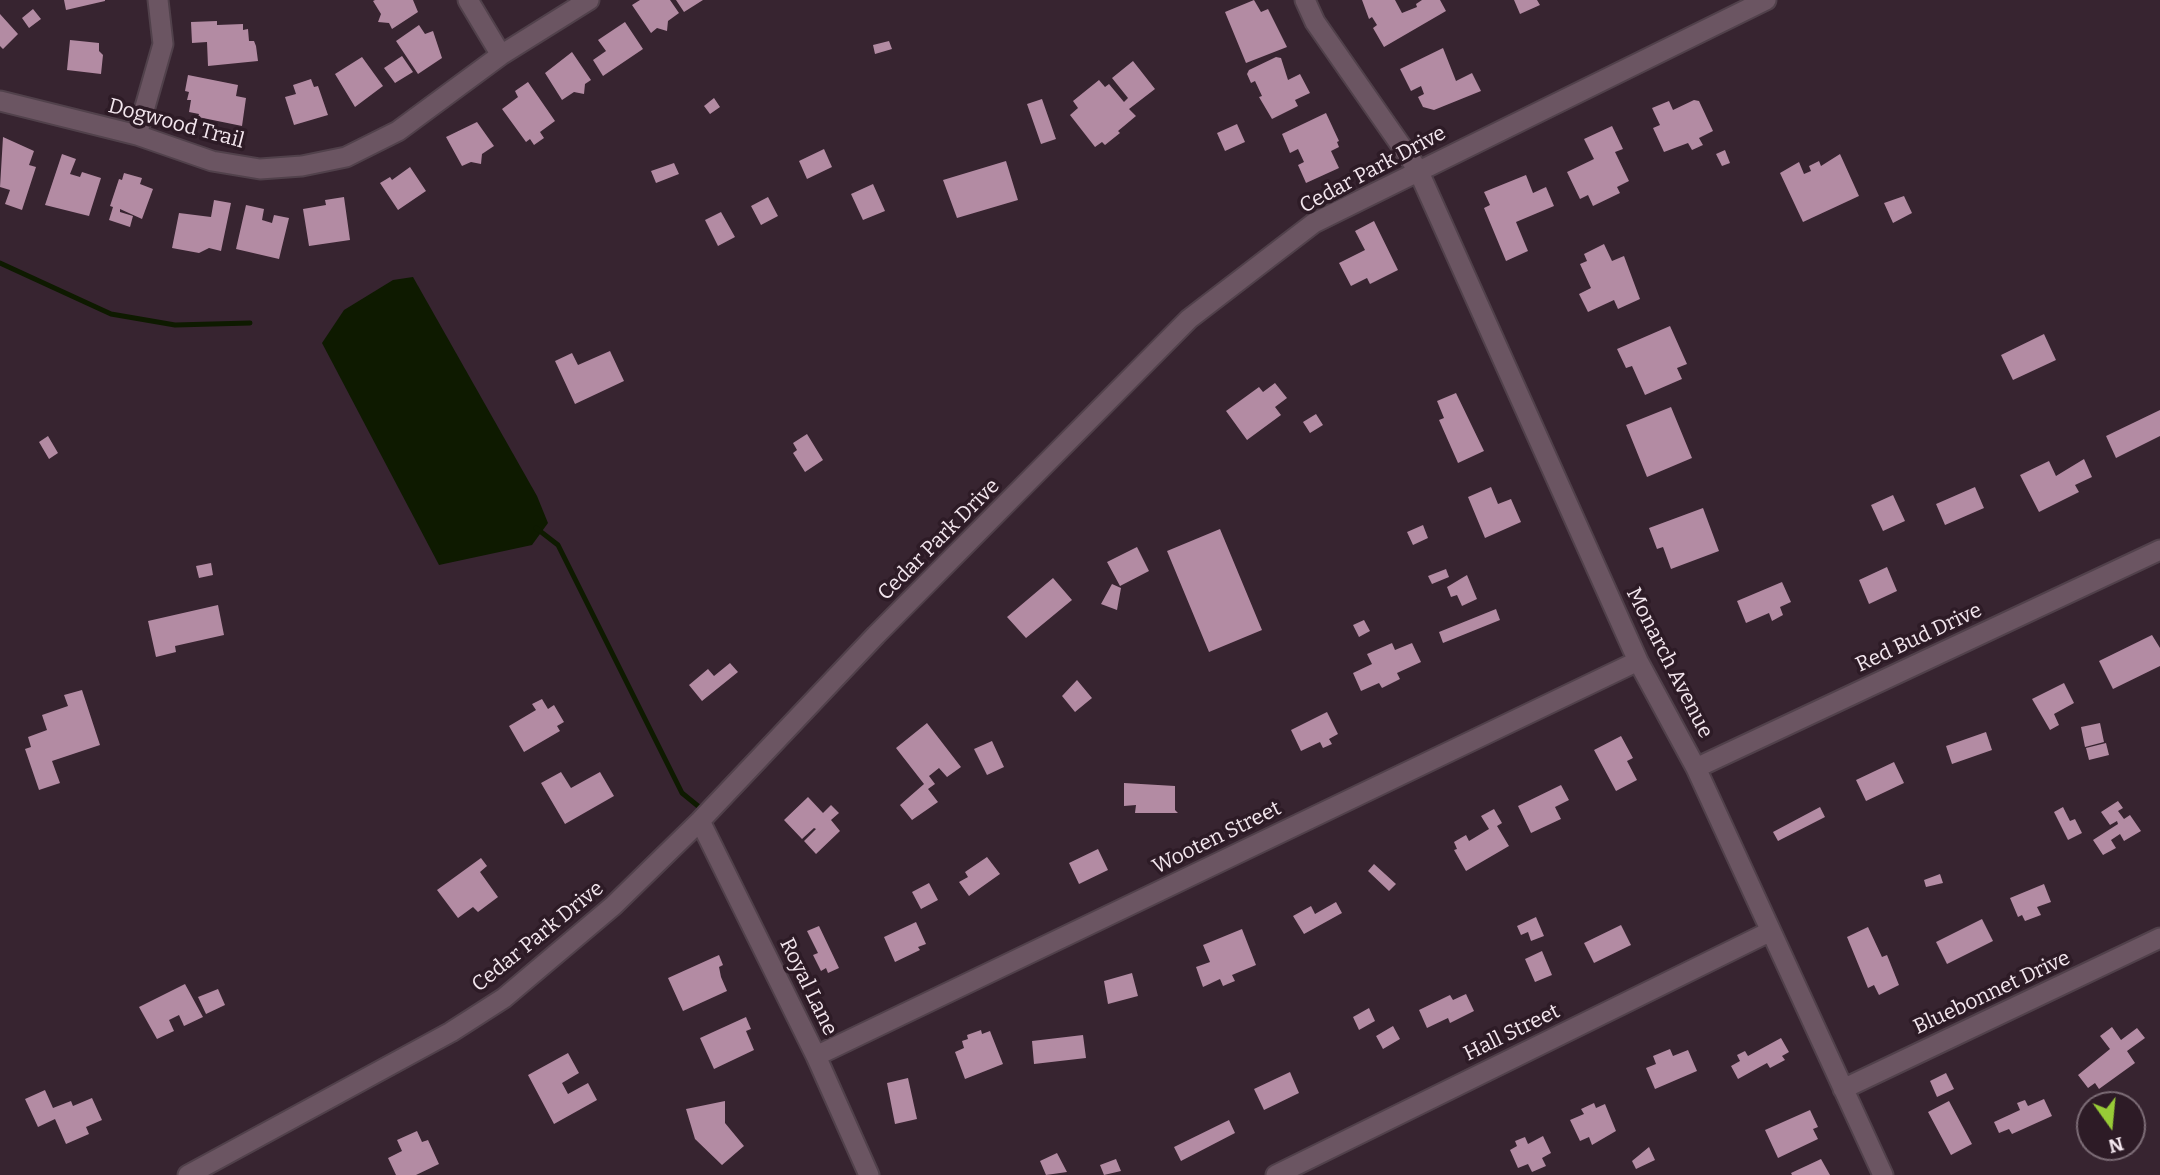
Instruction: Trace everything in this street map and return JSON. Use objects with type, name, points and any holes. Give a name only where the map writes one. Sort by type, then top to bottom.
[{"type":"street","points":[[136,135],[163,44],[158,0]]},
{"type":"street","points":[[468,0],[501,55]]},
{"type":"street","name":"Dogwood Trail","points":[[0,101],[136,135],[212,161],[260,169],[346,157],[398,131],[501,55],[589,0]]},
{"type":"street","name":"Monarch Avenue","points":[[1305,0],[1315,22],[1418,170],[1638,661],[1696,768],[1769,932],[1883,1175]]},
{"type":"street","name":"Cedar Park Drive","points":[[188,1175],[451,1032],[503,998],[613,906],[700,821],[876,635],[1189,319],[1314,223],[1766,0]]},
{"type":"street","name":"Red Bud Drive","points":[[1696,768],[2160,550]]},
{"type":"street","name":"Wooten Street","points":[[816,1056],[1638,661]]},
{"type":"street","name":"Royal Lane","points":[[700,821],[816,1056],[869,1175]]},
{"type":"street","name":"Hall Street","points":[[1276,1175],[1769,932]]},
{"type":"street","name":"Bluebonnet Drive","points":[[1843,1089],[2160,938]]},
{"type":"shaded area","points":[[413,277],[537,496],[548,523],[532,545],[439,565],[322,343],[344,310],[393,280]]},
{"type":"building","points":[[64,0],[105,0],[105,1],[66,10]]},
{"type":"building","points":[[413,0],[418,12],[392,29],[389,23],[378,22],[381,14],[373,1]]},
{"type":"building","points":[[640,0],[670,0],[679,13],[668,21],[667,31],[657,28],[651,33],[632,5]]},
{"type":"building","points":[[676,0],[703,0],[684,12]]},
{"type":"building","points":[[1254,0],[1261,12],[1268,9],[1287,47],[1246,63],[1225,12]]},
{"type":"building","points":[[1362,0],[1395,0],[1402,13],[1417,7],[1416,4],[1422,0],[1440,0],[1446,11],[1384,47],[1373,28],[1377,25],[1372,17],[1369,19]]},
{"type":"building","points":[[1514,0],[1537,0],[1540,5],[1520,14]]},
{"type":"building","points":[[33,9],[41,19],[29,28],[22,18]]},
{"type":"building","points":[[0,14],[18,34],[3,49],[0,46]]},
{"type":"building","points":[[217,21],[217,25],[243,24],[243,30],[248,29],[249,41],[254,41],[258,61],[208,66],[207,42],[192,43],[191,22]]},
{"type":"building","points":[[625,22],[643,49],[603,76],[593,60],[606,51],[598,40]]},
{"type":"building","points":[[419,25],[425,34],[433,31],[442,58],[418,74],[396,41]]},
{"type":"building","points":[[70,40],[99,43],[99,51],[103,55],[101,74],[67,70]]},
{"type":"building","points":[[889,41],[892,49],[875,54],[873,45]]},
{"type":"building","points":[[1443,48],[1456,81],[1472,73],[1481,91],[1434,110],[1423,107],[1418,97],[1424,94],[1421,86],[1411,91],[1400,69]]},
{"type":"building","points":[[572,52],[591,80],[585,84],[584,94],[574,92],[562,100],[545,73]]},
{"type":"building","points":[[402,56],[413,72],[395,83],[384,68]]},
{"type":"building","points":[[362,57],[383,86],[355,107],[335,74]]},
{"type":"building","points":[[1276,57],[1281,58],[1288,80],[1300,74],[1310,93],[1295,100],[1298,106],[1272,119],[1259,97],[1262,96],[1255,81],[1251,83],[1247,74],[1249,70]]},
{"type":"building","points":[[1133,61],[1155,89],[1129,109],[1136,116],[1118,131],[1120,133],[1105,145],[1102,142],[1095,147],[1070,115],[1078,108],[1073,101],[1099,80],[1105,87],[1109,84],[1124,102],[1128,98],[1112,78]]},
{"type":"building","points":[[188,75],[238,85],[236,96],[246,98],[242,126],[198,117],[199,114],[189,112],[191,100],[187,100],[189,92],[185,91]]},
{"type":"building","points":[[311,79],[314,87],[318,86],[328,115],[294,125],[285,97],[296,94],[293,85]]},
{"type":"building","points":[[528,82],[555,121],[540,132],[544,138],[534,145],[530,139],[526,142],[502,109],[518,97],[515,91]]},
{"type":"building","points":[[714,98],[720,107],[710,114],[704,106]]},
{"type":"building","points":[[1042,99],[1056,139],[1041,144],[1027,104]]},
{"type":"building","points":[[1694,100],[1699,101],[1713,131],[1699,138],[1703,145],[1692,150],[1688,143],[1664,152],[1653,128],[1660,125],[1652,108],[1669,101],[1673,110]]},
{"type":"building","points":[[1326,113],[1339,141],[1339,147],[1331,151],[1339,168],[1306,183],[1298,165],[1304,162],[1298,149],[1290,153],[1282,134]]},
{"type":"building","points":[[477,122],[494,146],[482,154],[481,164],[471,162],[462,166],[446,137]]},
{"type":"building","points":[[1237,124],[1245,142],[1225,151],[1217,133]]},
{"type":"building","points":[[1612,126],[1623,149],[1615,152],[1629,181],[1617,187],[1620,193],[1593,206],[1588,195],[1580,199],[1567,172],[1594,159],[1584,139]]},
{"type":"building","points":[[3,137],[34,151],[29,165],[36,167],[22,210],[5,204],[10,190],[0,187]]},
{"type":"building","points":[[824,149],[832,167],[807,179],[799,161]]},
{"type":"building","points":[[1725,150],[1730,163],[1722,166],[1716,154]]},
{"type":"building","points":[[62,154],[76,159],[70,174],[80,177],[82,172],[101,178],[89,216],[45,205]]},
{"type":"building","points":[[1840,154],[1859,196],[1803,222],[1780,173],[1799,162],[1804,174],[1811,171],[1809,166],[1819,161],[1821,166]]},
{"type":"building","points":[[1006,161],[1018,200],[957,218],[943,180]]},
{"type":"building","points":[[674,163],[679,174],[656,183],[651,171]]},
{"type":"building","points":[[410,167],[426,191],[398,210],[380,183],[390,177],[392,180]]},
{"type":"building","points":[[124,173],[142,178],[140,184],[153,189],[142,219],[120,209],[120,212],[133,216],[130,227],[109,220],[113,207],[110,206],[119,179],[122,180]]},
{"type":"building","points":[[1526,175],[1533,193],[1546,187],[1554,206],[1516,222],[1528,251],[1506,261],[1484,208],[1490,205],[1484,192]]},
{"type":"building","points":[[873,184],[885,211],[863,220],[851,194]]},
{"type":"building","points":[[1904,196],[1912,213],[1893,223],[1884,203]]},
{"type":"building","points":[[344,197],[350,240],[309,246],[303,209],[326,205],[325,200]]},
{"type":"building","points":[[768,197],[778,216],[761,225],[751,206]]},
{"type":"building","points":[[214,200],[231,203],[221,251],[209,248],[199,253],[172,248],[179,213],[211,217]]},
{"type":"building","points":[[246,205],[264,209],[262,220],[272,223],[274,215],[289,218],[279,259],[236,249]]},
{"type":"building","points":[[721,212],[735,237],[718,246],[705,220]]},
{"type":"building","points":[[1374,221],[1398,270],[1370,284],[1367,278],[1351,286],[1339,263],[1365,250],[1355,231]]},
{"type":"building","points":[[1604,244],[1612,261],[1624,256],[1640,299],[1618,309],[1614,300],[1588,312],[1579,294],[1591,288],[1580,264],[1587,261],[1584,254]]},
{"type":"building","points":[[1670,326],[1687,364],[1677,368],[1682,379],[1645,395],[1632,366],[1626,368],[1617,349]]},
{"type":"building","points":[[2044,334],[2056,360],[2013,380],[2001,355]]},
{"type":"building","points":[[610,351],[624,381],[575,404],[555,361],[572,353],[578,365]]},
{"type":"building","points":[[1275,383],[1287,398],[1275,407],[1281,415],[1247,440],[1226,411],[1259,387],[1263,392]]},
{"type":"building","points":[[1456,393],[1484,451],[1458,463],[1439,420],[1444,418],[1437,401]]},
{"type":"building","points":[[1671,407],[1692,458],[1647,477],[1626,425]]},
{"type":"building","points":[[2160,410],[2160,436],[2116,458],[2106,436]]},
{"type":"building","points":[[1316,414],[1323,425],[1310,433],[1303,422]]},
{"type":"building","points":[[807,434],[823,460],[805,472],[793,453],[797,450],[793,443]]},
{"type":"building","points":[[48,436],[58,453],[49,459],[39,442]]},
{"type":"building","points":[[2084,459],[2092,477],[2075,485],[2079,492],[2039,512],[2020,475],[2049,461],[2056,476]]},
{"type":"building","points":[[1491,487],[1498,504],[1511,499],[1521,522],[1485,538],[1468,497]]},
{"type":"building","points":[[1975,487],[1984,508],[1945,525],[1936,504]]},
{"type":"building","points":[[1893,495],[1905,521],[1883,531],[1871,505]]},
{"type":"building","points":[[1703,508],[1719,551],[1671,569],[1663,547],[1657,549],[1649,528]]},
{"type":"building","points":[[1423,525],[1428,538],[1413,545],[1407,532]]},
{"type":"building","points":[[1220,529],[1262,630],[1209,652],[1167,551]]},
{"type":"building","points":[[1137,547],[1149,571],[1120,586],[1107,562]]},
{"type":"building","points":[[211,563],[213,575],[199,578],[196,566]]},
{"type":"building","points":[[1887,567],[1897,591],[1869,604],[1859,580]]},
{"type":"building","points":[[1446,569],[1449,577],[1432,584],[1428,576]]},
{"type":"building","points":[[1467,575],[1477,599],[1462,606],[1457,595],[1451,597],[1447,587]]},
{"type":"building","points":[[1053,578],[1072,600],[1026,638],[1007,617]]},
{"type":"building","points":[[1782,582],[1791,602],[1780,607],[1783,615],[1772,621],[1769,613],[1746,623],[1737,601]]},
{"type":"building","points":[[1112,584],[1121,588],[1117,610],[1101,604]]},
{"type":"building","points":[[218,605],[224,635],[175,646],[176,652],[156,657],[148,621]]},
{"type":"building","points":[[1496,609],[1500,620],[1443,643],[1439,632]]},
{"type":"building","points":[[1364,620],[1370,631],[1359,637],[1353,625]]},
{"type":"building","points":[[2152,635],[2160,648],[2160,666],[2113,689],[2099,661]]},
{"type":"building","points":[[1392,643],[1395,650],[1412,643],[1421,662],[1397,673],[1400,679],[1382,688],[1379,683],[1361,691],[1353,673],[1372,664],[1367,654]]},
{"type":"building","points":[[730,663],[738,672],[702,701],[689,685],[708,669],[714,676]]},
{"type":"building","points":[[1077,680],[1092,698],[1075,712],[1062,696]]},
{"type":"building","points":[[2064,683],[2074,703],[2054,714],[2059,725],[2050,730],[2032,699]]},
{"type":"building","points":[[82,690],[100,745],[52,761],[60,783],[39,790],[25,749],[31,747],[28,737],[47,730],[42,715],[68,706],[64,695]]},
{"type":"building","points":[[542,699],[548,709],[554,705],[564,722],[557,726],[560,731],[524,752],[509,726],[536,710],[532,704]]},
{"type":"building","points":[[1327,712],[1338,734],[1329,739],[1332,744],[1323,748],[1320,742],[1301,751],[1291,730]]},
{"type":"building","points":[[927,723],[961,767],[947,777],[939,768],[929,776],[935,784],[928,789],[938,802],[912,820],[900,805],[924,784],[896,748]]},
{"type":"building","points":[[2100,723],[2104,742],[2085,747],[2081,727]]},
{"type":"building","points":[[1986,732],[1992,750],[1952,764],[1946,746]]},
{"type":"building","points":[[1621,736],[1633,758],[1627,761],[1637,780],[1616,791],[1594,750]]},
{"type":"building","points":[[992,741],[1004,767],[987,775],[974,749]]},
{"type":"building","points":[[2106,743],[2109,755],[2089,760],[2086,748]]},
{"type":"building","points":[[1894,762],[1904,783],[1866,801],[1856,780]]},
{"type":"building","points":[[561,772],[571,788],[600,772],[614,796],[565,824],[541,783]]},
{"type":"building","points":[[1124,783],[1175,786],[1175,810],[1178,813],[1135,813],[1136,805],[1124,806]]},
{"type":"building","points":[[1561,785],[1569,800],[1555,807],[1561,819],[1531,833],[1518,806]]},
{"type":"building","points":[[808,797],[823,813],[831,805],[839,813],[831,820],[840,831],[816,854],[804,841],[816,829],[802,839],[784,820]]},
{"type":"building","points":[[2118,801],[2123,808],[2118,811],[2124,819],[2130,815],[2141,831],[2124,841],[2120,834],[2111,840],[2116,848],[2103,855],[2093,840],[2118,824],[2117,821],[2110,825],[2101,812]]},
{"type":"building","points":[[1820,807],[1825,817],[1778,841],[1773,832]]},
{"type":"building","points":[[2063,807],[2070,821],[2075,819],[2082,833],[2068,840],[2054,812]]},
{"type":"building","points":[[1494,809],[1502,823],[1497,826],[1509,846],[1466,871],[1454,850],[1457,849],[1454,842],[1466,835],[1469,841],[1489,829],[1481,816]]},
{"type":"building","points":[[1098,849],[1108,870],[1079,884],[1069,863]]},
{"type":"building","points":[[987,857],[1000,874],[969,896],[959,882],[968,877],[965,872]]},
{"type":"building","points":[[481,858],[487,866],[480,872],[498,897],[478,912],[473,907],[458,918],[437,890]]},
{"type":"building","points":[[1374,864],[1396,884],[1389,891],[1368,871]]},
{"type":"building","points":[[1940,874],[1943,883],[1926,887],[1924,880]]},
{"type":"building","points":[[929,883],[938,900],[921,909],[912,892]]},
{"type":"building","points":[[2044,884],[2051,902],[2037,907],[2041,915],[2025,921],[2022,915],[2018,917],[2010,898]]},
{"type":"building","points":[[1336,902],[1342,913],[1304,934],[1293,916],[1311,906],[1315,914]]},
{"type":"building","points":[[1536,917],[1544,936],[1531,941],[1528,932],[1521,935],[1517,926]]},
{"type":"building","points":[[1982,919],[1993,941],[1947,964],[1936,942]]},
{"type":"building","points":[[916,922],[926,944],[918,947],[920,950],[895,962],[884,937]]},
{"type":"building","points":[[1621,925],[1631,945],[1594,963],[1584,943]]},
{"type":"building","points":[[819,926],[839,968],[828,973],[826,968],[821,971],[813,955],[818,953],[807,931]]},
{"type":"building","points":[[1868,927],[1882,957],[1887,955],[1899,985],[1879,995],[1874,985],[1868,988],[1847,937]]},
{"type":"building","points":[[1242,929],[1256,965],[1232,975],[1235,981],[1223,986],[1220,979],[1203,987],[1196,967],[1210,962],[1203,945]]},
{"type":"building","points":[[1542,951],[1552,975],[1535,982],[1525,959]]},
{"type":"building","points":[[719,955],[723,965],[719,967],[721,977],[727,991],[683,1011],[668,978]]},
{"type":"building","points":[[1132,973],[1138,996],[1108,1004],[1104,981]]},
{"type":"building","points":[[185,984],[203,1017],[184,1026],[179,1015],[169,1020],[174,1031],[157,1039],[139,1007]]},
{"type":"building","points":[[218,989],[225,1005],[206,1014],[198,997]]},
{"type":"building","points":[[1466,994],[1474,1011],[1450,1023],[1448,1018],[1427,1028],[1419,1010],[1450,995],[1453,1000]]},
{"type":"building","points":[[1369,1008],[1375,1021],[1359,1030],[1353,1017]]},
{"type":"building","points":[[746,1017],[751,1029],[746,1031],[754,1050],[714,1069],[700,1038]]},
{"type":"building","points":[[1393,1026],[1400,1039],[1383,1049],[1376,1036]]},
{"type":"building","points":[[2112,1027],[2121,1040],[2137,1028],[2145,1038],[2127,1051],[2135,1063],[2099,1089],[2095,1083],[2088,1088],[2078,1075],[2110,1049],[2100,1036]]},
{"type":"building","points":[[981,1030],[982,1034],[990,1031],[1003,1064],[965,1079],[955,1052],[964,1048],[962,1041],[968,1039],[967,1035]]},
{"type":"building","points":[[1083,1035],[1086,1058],[1034,1064],[1032,1041]]},
{"type":"building","points":[[1781,1038],[1789,1052],[1782,1056],[1785,1060],[1770,1068],[1767,1063],[1738,1079],[1731,1066],[1740,1061],[1737,1055],[1745,1051],[1748,1056]]},
{"type":"building","points":[[1670,1049],[1673,1056],[1688,1050],[1697,1071],[1655,1089],[1646,1068],[1656,1064],[1653,1056]]},
{"type":"building","points":[[568,1053],[579,1073],[562,1083],[568,1094],[588,1083],[597,1100],[554,1124],[528,1075]]},
{"type":"building","points":[[1290,1072],[1299,1093],[1264,1110],[1254,1089]]},
{"type":"building","points":[[1946,1073],[1954,1089],[1937,1097],[1930,1081]]},
{"type":"building","points":[[908,1078],[917,1119],[895,1124],[887,1083]]},
{"type":"building","points":[[45,1090],[53,1108],[71,1101],[73,1106],[92,1098],[102,1120],[86,1127],[89,1134],[66,1144],[55,1119],[38,1127],[25,1099]]},
{"type":"building","points":[[2044,1099],[2052,1116],[2012,1134],[2009,1129],[1999,1133],[1994,1122],[2020,1110],[2017,1103],[2025,1100],[2028,1106]]},
{"type":"building","points":[[725,1101],[725,1123],[744,1146],[722,1165],[695,1139],[686,1109]]},
{"type":"building","points":[[1949,1101],[1972,1144],[1951,1155],[1928,1112]]},
{"type":"building","points":[[1594,1103],[1596,1108],[1605,1104],[1616,1131],[1592,1145],[1589,1137],[1580,1141],[1570,1120],[1584,1114],[1581,1109]]},
{"type":"building","points":[[1810,1110],[1818,1127],[1813,1129],[1818,1139],[1778,1158],[1765,1130]]},
{"type":"building","points":[[1229,1120],[1235,1133],[1181,1161],[1174,1147]]},
{"type":"building","points":[[417,1131],[422,1142],[428,1140],[439,1164],[416,1175],[396,1175],[388,1158],[402,1151],[397,1140]]},
{"type":"building","points":[[1543,1136],[1551,1153],[1542,1158],[1546,1166],[1532,1172],[1528,1164],[1518,1168],[1510,1150],[1517,1146],[1515,1141],[1525,1137],[1528,1144]]},
{"type":"building","points":[[1649,1147],[1655,1160],[1636,1169],[1632,1161]]},
{"type":"building","points":[[1057,1153],[1067,1172],[1046,1175],[1040,1161]]},
{"type":"building","points":[[1116,1159],[1121,1171],[1104,1175],[1100,1165]]},
{"type":"building","points":[[1821,1159],[1830,1175],[1792,1175],[1791,1173]]},
{"type":"waterway","points":[[0,263],[111,314],[175,325],[250,323]]},
{"type":"waterway","points":[[536,528],[558,545],[682,793],[698,806]]}]
